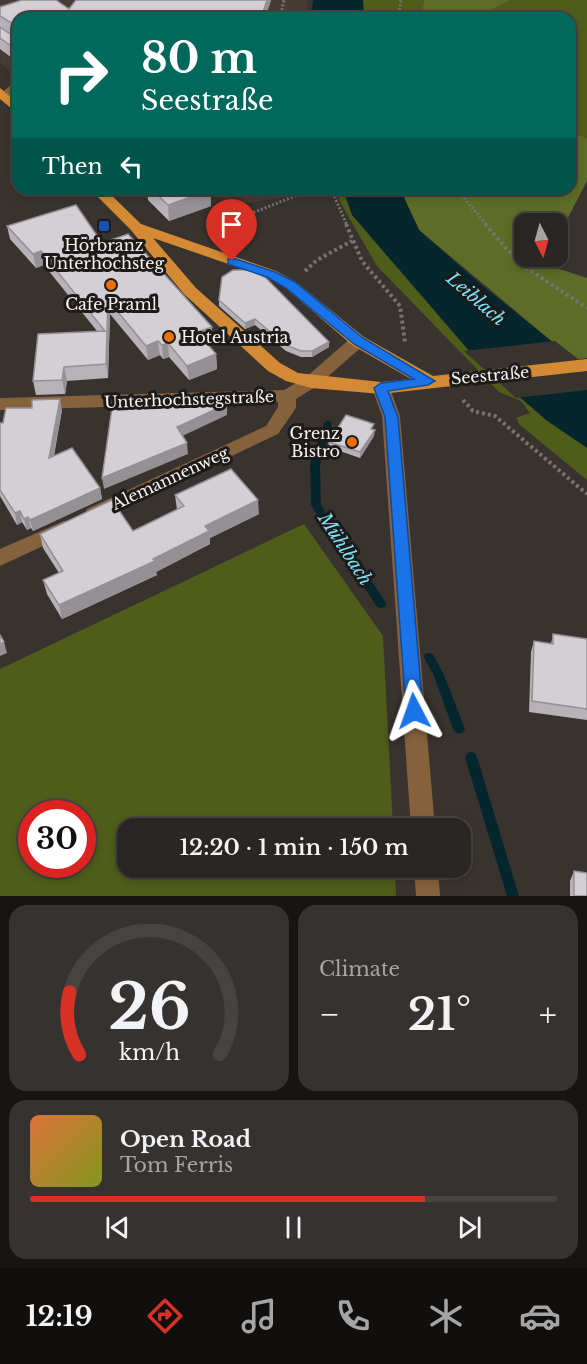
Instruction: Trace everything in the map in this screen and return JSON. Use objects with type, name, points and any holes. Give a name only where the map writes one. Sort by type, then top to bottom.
[{"type":"main road","name":"Seestraße","points":[[103,195],[135,226],[190,291],[274,367],[292,377],[311,382],[381,388],[587,365]]},
{"type":"main road","name":"Seestraße","points":[[135,226],[271,274],[291,285],[358,341],[428,381]]},
{"type":"street","name":"Unterhochstegstraße","points":[[0,404],[287,396],[311,382],[358,341]]},
{"type":"street","points":[[381,388],[390,408],[393,438],[422,818]]},
{"type":"street","name":"Alemannenweg","points":[[0,558],[272,430],[287,408],[287,396]]},
{"type":"street","points":[[427,878],[428,896]]},
{"type":"path","points":[[231,228],[252,213],[298,195]]},
{"type":"path","points":[[333,195],[362,261],[400,306]]},
{"type":"path","points":[[461,195],[489,231],[519,263],[587,308]]},
{"type":"path","points":[[291,285],[317,260],[352,241]]},
{"type":"path","points":[[462,400],[473,411],[495,416],[587,494]]},
{"type":"shaded area","points":[[0,0],[308,0],[306,12],[12,12],[12,73],[0,62]]},
{"type":"shaded area","points":[[216,195],[287,195],[280,198],[232,205]]},
{"type":"green space","points":[[363,0],[424,0],[422,12],[364,12]]},
{"type":"green space","points":[[424,0],[511,0],[487,12],[422,12]]},
{"type":"green space","points":[[511,0],[587,0],[587,138],[576,133],[576,12],[487,12]]},
{"type":"green space","points":[[576,133],[587,138],[587,181],[568,218],[568,213],[514,213],[514,267],[553,267],[587,278],[587,358],[574,360],[419,230],[403,195],[576,195]]},
{"type":"green space","points":[[338,195],[381,195],[587,405],[587,480],[520,425],[516,418],[530,413],[521,401],[499,392],[377,266]]},
{"type":"green space","points":[[304,524],[383,636],[392,818],[117,818],[117,878],[395,878],[396,896],[0,896],[0,669]]},
{"type":"water","points":[[313,0],[363,0],[364,12],[312,12]]},
{"type":"water","name":"Leiblach","points":[[345,195],[403,195],[419,230],[478,282],[587,370],[587,448],[546,420],[476,359],[352,215]]},
{"type":"pier","points":[[555,341],[587,366],[587,390],[516,398],[464,351]]},
{"type":"building","points":[[22,0],[56,0],[69,9],[76,0],[267,0],[263,12],[12,12],[12,23],[0,16],[0,7]]},
{"type":"building","points":[[0,27],[12,35],[12,47],[0,38]]},
{"type":"building","points":[[157,195],[197,195],[168,205]]},
{"type":"building","points":[[76,205],[102,243],[128,234],[212,327],[197,332],[216,354],[187,366],[168,343],[162,345],[158,341],[146,346],[108,300],[106,364],[64,367],[62,380],[33,381],[38,334],[105,331],[41,251],[33,254],[7,226]]},
{"type":"building","points":[[233,270],[253,270],[266,278],[329,342],[312,351],[301,351],[286,345],[255,319],[245,323],[219,300],[222,277]]},
{"type":"building","points":[[60,399],[49,458],[72,448],[100,488],[30,520],[28,517],[24,519],[20,511],[15,513],[0,490],[0,423],[3,423],[6,408],[32,408],[32,400]]},
{"type":"building","points":[[227,404],[177,427],[187,443],[102,478],[112,408]]},
{"type":"building","name":"Grenz Bistro","points":[[346,415],[374,424],[371,429],[375,430],[360,452],[329,442]]},
{"type":"building","points":[[231,469],[258,500],[205,526],[209,531],[153,559],[155,561],[59,605],[43,580],[63,571],[40,534],[112,500],[133,531],[184,506],[175,495]]},
{"type":"building","points":[[553,634],[587,639],[587,709],[532,701],[534,641],[553,644]]},
{"type":"building","points":[[574,871],[587,873],[587,896],[574,896]]},
{"type":"waterway","name":"Mühlbach","points":[[328,423],[315,465],[316,505],[381,604]]},
{"type":"waterway","name":"Mühlbach","points":[[429,657],[439,675],[459,729]]},
{"type":"waterway","name":"Mühlbach","points":[[471,757],[513,896]]},
{"type":"place","name":"Hörbranz Unterhochsteg","points":[[104,226]]},
{"type":"place","name":"Cafe Praml","points":[[111,285]]},
{"type":"place","name":"Hotel Austria","points":[[169,337]]},
{"type":"place","name":"Grenz Bistro","points":[[352,442]]},
{"type":"route","points":[[232,261],[271,274],[291,285],[358,341],[405,370],[428,381],[381,388],[390,408],[391,417],[414,711]]}]
